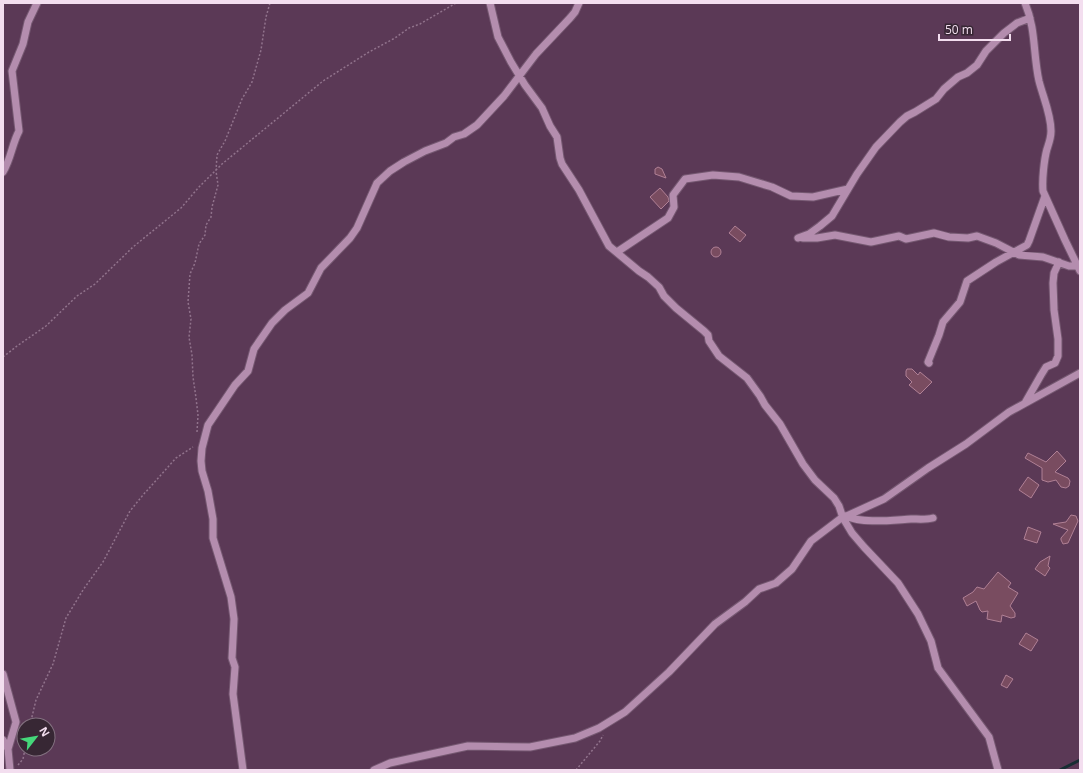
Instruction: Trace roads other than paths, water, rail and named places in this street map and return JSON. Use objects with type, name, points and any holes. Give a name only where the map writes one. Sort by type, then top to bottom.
[{"type":"street","points":[[3,172],[12,155],[16,137],[20,131],[12,71],[23,44],[28,22],[37,3]]},
{"type":"street","points":[[490,3],[498,37],[525,85],[542,108],[557,138],[562,164],[579,190],[609,246],[648,277],[676,308],[708,335],[709,341],[718,356],[746,378],[780,424],[803,464],[815,480],[834,498],[844,517],[864,547],[898,583],[918,614],[930,641],[938,668],[989,737],[998,770]]},
{"type":"street","points":[[243,770],[233,694],[235,667],[232,658],[234,619],[231,598],[213,538],[212,518],[201,461],[202,448],[208,425],[227,395],[248,371],[254,349],[272,323],[285,310],[308,293],[321,268],[350,238],[357,228],[377,183],[390,171],[404,162],[425,151],[446,143],[454,137],[464,134],[477,125],[496,106],[536,54],[570,18],[575,12],[579,3]]},
{"type":"street","points":[[1025,3],[1035,37],[1037,71],[1051,126],[1050,142],[1042,183],[1045,196],[1079,269]]},
{"type":"street","points":[[1030,18],[1017,23],[1004,33],[986,51],[977,65],[967,73],[958,77],[944,89],[936,99],[907,116],[900,122],[876,147],[857,174],[832,216],[809,234],[798,238],[817,238],[835,235],[871,242],[899,236],[906,239],[934,233],[949,237],[968,238],[977,236],[996,243],[1018,255],[1043,257],[1079,269]]},
{"type":"street","points":[[617,252],[668,218],[674,207],[673,195],[685,179],[713,175],[739,177],[772,187],[791,196],[813,197],[848,189]]},
{"type":"street","points":[[929,363],[928,362],[943,322],[960,302],[967,281],[996,262],[1027,245],[1045,196]]},
{"type":"street","points":[[1025,403],[1040,375],[1046,367],[1055,363],[1058,356],[1053,283],[1054,273],[1059,262]]},
{"type":"street","points":[[374,770],[390,763],[468,746],[530,746],[575,738],[599,728],[625,712],[669,672],[715,624],[759,590],[776,583],[792,569],[811,540],[844,517],[884,499],[928,468],[966,444],[1009,412],[1080,373]]},
{"type":"street","points":[[844,517],[870,520],[933,518]]},
{"type":"street","points":[[3,674],[16,722],[8,749],[10,770]]},
{"type":"street","points":[[3,740],[8,749]]},
{"type":"waterway","points":[[1060,770],[1080,760]]}]
